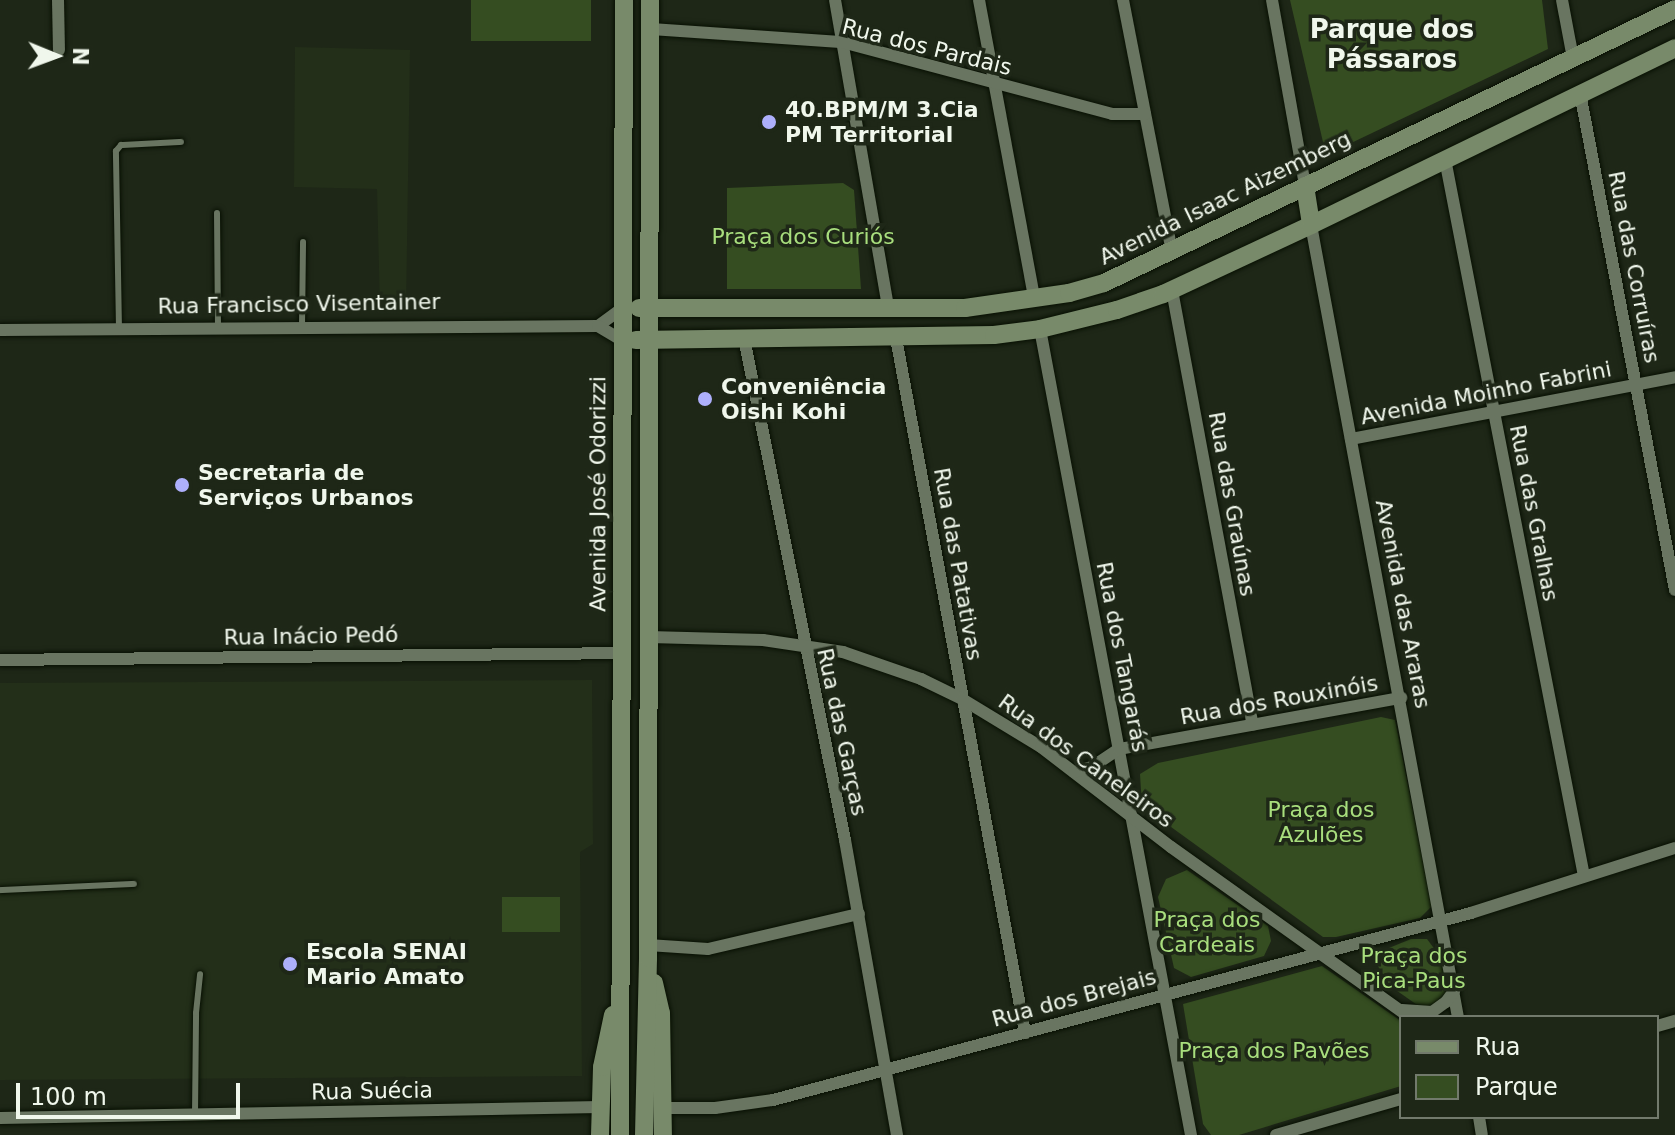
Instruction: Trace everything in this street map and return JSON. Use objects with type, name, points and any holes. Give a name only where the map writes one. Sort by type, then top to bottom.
[{"type":"street","points":[[58,0],[59,50]]},
{"type":"street","name":"Avenida José Odorizzi","points":[[620,1133],[624,0]]},
{"type":"street","points":[[644,1134],[648,951],[650,0]]},
{"type":"street","points":[[835,0],[888,308]]},
{"type":"street","points":[[979,0],[1034,298]]},
{"type":"street","points":[[1123,0],[1172,251]]},
{"type":"street","points":[[1272,0],[1311,225]]},
{"type":"street","points":[[1562,0],[1573,58]]},
{"type":"street","name":"Avenida Isaac Aizemberg","points":[[621,309],[965,308],[1104,283],[1675,9]]},
{"type":"street","name":"Rua dos Pardais","points":[[650,29],[842,42],[1112,114],[1145,114]]},
{"type":"street","points":[[621,309],[598,326],[621,340],[994,335],[1040,329],[1117,310],[1172,290],[1311,225],[1675,48]]},
{"type":"street","name":"Rua das Corruíras","points":[[1580,93],[1675,590]]},
{"type":"street","name":"Rua das Gralhas","points":[[1445,159],[1584,876]]},
{"type":"street","name":"Avenida das Araras","points":[[1311,225],[1458,1015]]},
{"type":"street","name":"Rua das Graúnas","points":[[1172,290],[1253,725]]},
{"type":"street","name":"Rua Francisco Visentainer","points":[[0,330],[598,326]]},
{"type":"street","name":"Rua dos Tangarás","points":[[1040,329],[1191,1135]]},
{"type":"street","name":"Rua das Garças","points":[[744,338],[859,914],[897,1135]]},
{"type":"street","name":"Rua das Patativas","points":[[896,338],[1025,1033]]},
{"type":"street","name":"Avenida Moinho Fabrini","points":[[1351,439],[1495,414],[1675,377]]},
{"type":"street","name":"Rua dos Caneleiros","points":[[649,637],[803,645],[876,663],[962,699],[1074,772],[1406,1014]]},
{"type":"street","name":"Rua Inácio Pedó","points":[[0,660],[623,653]]},
{"type":"street","name":"Rua dos Rouxinóis","points":[[1074,772],[1092,767],[1119,749],[1401,698]]},
{"type":"street","name":"Rua dos Brejais","points":[[663,1108],[715,1108],[773,1100],[1441,921],[1675,848]]},
{"type":"street","points":[[648,951],[708,949],[859,914]]},
{"type":"street","points":[[648,951],[661,1013],[663,1135]]},
{"type":"street","name":"Avenida José Odorizzi","points":[[600,1135],[605,1043],[620,988]]},
{"type":"street","points":[[1406,1014],[1432,1012],[1446,1002],[1454,991]]},
{"type":"street","points":[[1276,1135],[1399,1100]]},
{"type":"street","name":"Rua Suécia","points":[[0,1118],[600,1107]]},
{"type":"lane","points":[[119,329],[116,151],[121,145],[181,142]]},
{"type":"lane","points":[[217,213],[218,329]]},
{"type":"lane","points":[[302,329],[303,242]]},
{"type":"lane","points":[[0,890],[134,884]]},
{"type":"lane","points":[[195,1114],[196,1013],[200,974]]},
{"type":"shaded area","points":[[295,47],[410,50],[406,309],[380,309],[377,189],[294,187]]},
{"type":"shaded area","name":"Escola SENAI Mario Amato","points":[[592,680],[593,844],[580,852],[582,1076],[0,1080],[0,683]]},
{"type":"green space","points":[[471,0],[591,0],[591,41],[471,41]]},
{"type":"green space","points":[[1290,0],[1542,0],[1548,49],[1326,155]]},
{"type":"green space","name":"Praça dos Curiós","points":[[843,183],[854,190],[861,289],[727,289],[727,188]]},
{"type":"green space","name":"Praça dos Azulões","points":[[1381,717],[1395,720],[1432,906],[1420,918],[1336,937],[1323,937],[1142,806],[1140,774],[1158,763]]},
{"type":"green space","name":"Praça dos Cardeais","points":[[1187,870],[1268,926],[1271,941],[1264,956],[1191,977],[1174,968],[1158,897],[1166,879]]},
{"type":"green space","points":[[502,897],[560,897],[560,932],[502,932]]},
{"type":"green space","name":"Praça dos Pica-Paus","points":[[1411,939],[1427,939],[1442,959],[1448,984],[1445,997],[1423,1009],[1390,986],[1376,963],[1379,952]]},
{"type":"green space","name":"Praça dos Pavões","points":[[1322,966],[1399,1020],[1399,1087],[1239,1135],[1211,1135],[1203,1124],[1183,1004]]},
{"type":"place","name":"40.BPM/M 3.Cia PM Territorial","points":[[769,122]]},
{"type":"place","name":"Conveniência Oishi Kohi","points":[[705,399]]},
{"type":"place","name":"Secretaria de Serviços Urbanos","points":[[182,485]]},
{"type":"place","name":"Escola SENAI Mario Amato","points":[[290,964]]},
{"type":"district","name":"Parque dos Pássaros","points":[[1392,45]]}]
